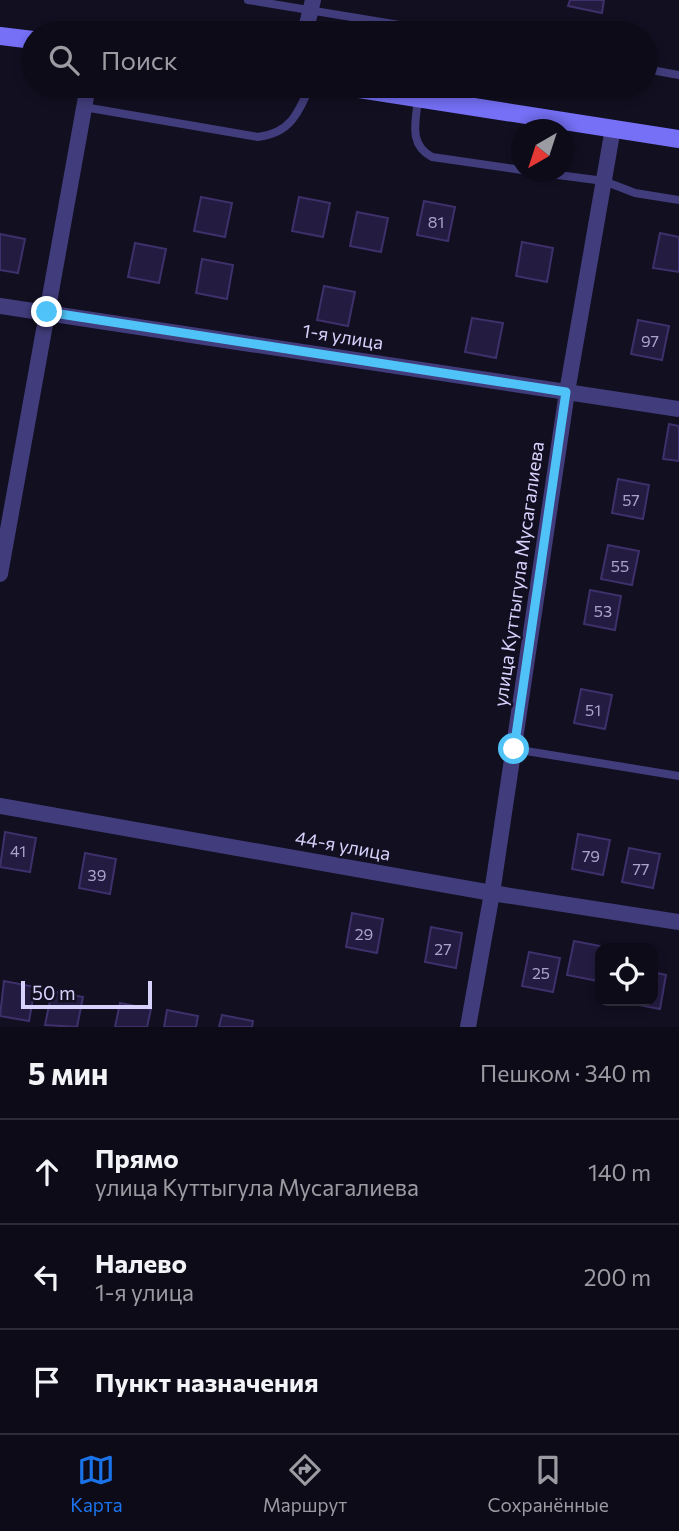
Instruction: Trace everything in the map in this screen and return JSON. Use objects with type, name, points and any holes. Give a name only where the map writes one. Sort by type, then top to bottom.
[{"type":"street","points":[[0,36],[21,39]]},
{"type":"street","points":[[0,574],[86,98]]},
{"type":"street","points":[[418,98],[679,139]]},
{"type":"street","name":"улица Куттыгула Мусагалиева","points":[[468,1027],[492,893],[566,392],[613,128]]},
{"type":"street","name":"1-я улица","points":[[0,306],[679,409]]},
{"type":"street","name":"44-я улица","points":[[0,806],[492,893],[679,922]]},
{"type":"lane","points":[[248,0],[312,4],[392,21]]},
{"type":"lane","points":[[658,71],[679,75]]},
{"type":"lane","points":[[84,107],[258,137],[274,135],[288,128],[305,98]]},
{"type":"lane","points":[[418,98],[415,140],[419,150],[432,157],[511,168]]},
{"type":"lane","points":[[574,177],[604,181],[635,193],[679,200]]},
{"type":"lane","points":[[514,749],[679,776]]},
{"type":"building","points":[[570,0],[604,0],[602,13],[568,6]]},
{"type":"building","points":[[201,197],[232,203],[225,237],[194,231]]},
{"type":"building","points":[[299,197],[330,203],[323,237],[292,231]]},
{"type":"building","points":[[424,201],[455,207],[448,241],[417,235]]},
{"type":"building","points":[[357,212],[388,218],[381,252],[350,246]]},
{"type":"building","points":[[660,233],[679,237],[679,272],[653,268]]},
{"type":"building","points":[[0,234],[25,239],[18,273],[0,270]]},
{"type":"building","points":[[522,242],[553,248],[547,282],[516,276]]},
{"type":"building","points":[[135,243],[166,249],[159,283],[128,277]]},
{"type":"building","points":[[202,259],[233,265],[227,299],[196,293]]},
{"type":"building","points":[[324,286],[355,292],[348,326],[317,320]]},
{"type":"building","points":[[472,318],[503,323],[496,358],[465,352]]},
{"type":"building","points":[[638,320],[669,326],[662,360],[631,354]]},
{"type":"building","points":[[669,424],[679,426],[679,461],[663,459]]},
{"type":"building","points":[[618,479],[649,485],[643,519],[612,513]]},
{"type":"building","points":[[608,545],[639,551],[632,585],[601,579]]},
{"type":"building","points":[[590,590],[621,596],[615,630],[584,624]]},
{"type":"building","points":[[581,689],[612,695],[605,729],[574,723]]},
{"type":"building","points":[[5,832],[36,838],[30,872],[0,867]]},
{"type":"building","points":[[578,834],[610,840],[603,875],[572,869]]},
{"type":"building","points":[[629,848],[660,854],[653,888],[622,882]]},
{"type":"building","points":[[85,853],[116,859],[110,894],[79,888]]},
{"type":"building","points":[[352,913],[383,919],[377,953],[346,947]]},
{"type":"building","points":[[431,927],[462,933],[456,968],[425,962]]},
{"type":"building","points":[[574,941],[595,945],[595,980],[567,975]]},
{"type":"building","points":[[529,952],[560,958],[553,992],[522,986]]},
{"type":"building","points":[[658,973],[666,975],[660,1009],[644,1006],[658,1006]]},
{"type":"building","points":[[4,981],[35,987],[29,1021],[0,1016]]},
{"type":"building","points":[[52,991],[83,997],[77,1027],[45,1025]]},
{"type":"building","points":[[120,1003],[151,1009],[147,1027],[115,1027]]},
{"type":"building","points":[[167,1010],[198,1016],[196,1027],[164,1027]]},
{"type":"building","points":[[222,1015],[253,1021],[252,1027],[219,1027]]},
{"type":"route","points":[[47,312],[566,392],[514,749]]}]
